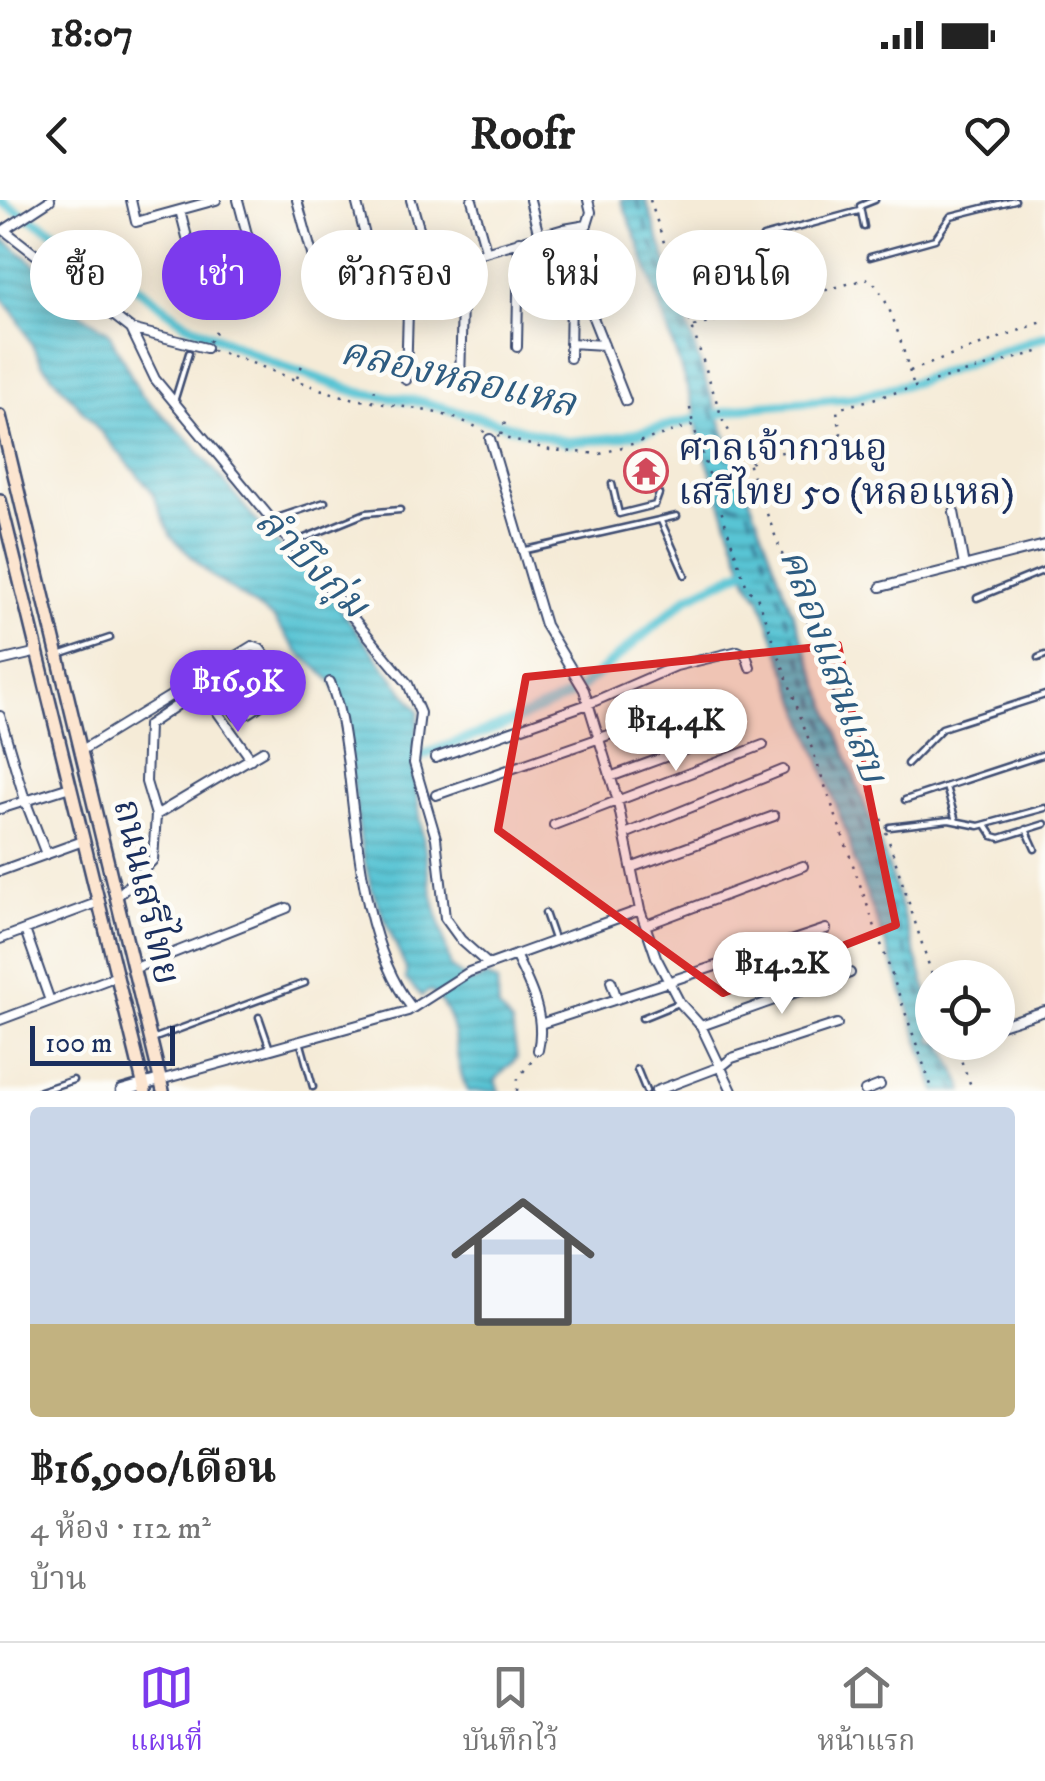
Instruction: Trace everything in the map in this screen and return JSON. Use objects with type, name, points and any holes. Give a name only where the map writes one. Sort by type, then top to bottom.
[{"type":"main road","name":"ถนนเสรีไทย","points":[[0,416],[4,448],[59,655],[162,1085]]},
{"type":"main road","name":"ถนนเสรีไทย","points":[[0,500],[144,1087]]},
{"type":"street","points":[[50,200],[4,230],[131,329],[206,348]]},
{"type":"street","points":[[131,200],[136,222],[216,200]]},
{"type":"street","points":[[238,200],[246,230]]},
{"type":"street","points":[[297,200],[305,230]]},
{"type":"street","points":[[356,200],[364,230]]},
{"type":"street","points":[[411,200],[420,230]]},
{"type":"street","points":[[472,200],[480,230]]},
{"type":"street","points":[[530,200],[538,230]]},
{"type":"street","points":[[564,230],[587,225],[591,212],[588,200]]},
{"type":"street","points":[[180,210],[185,230]]},
{"type":"street","points":[[406,380],[407,320]]},
{"type":"street","points":[[460,384],[461,320]]},
{"type":"street","points":[[517,347],[518,320]]},
{"type":"street","points":[[570,320],[570,358]]},
{"type":"street","points":[[594,320],[626,401]]},
{"type":"street","points":[[131,329],[156,378],[174,402],[408,684],[420,715],[415,758],[436,838],[445,918],[460,940],[488,964]]},
{"type":"street","points":[[570,342],[604,345]]},
{"type":"street","points":[[495,438],[522,551],[545,625],[583,686],[617,798],[640,910],[667,981],[701,1026],[732,1091]]},
{"type":"street","points":[[954,512],[964,566]]},
{"type":"street","points":[[880,588],[1045,545]]},
{"type":"street","points":[[82,750],[208,673],[256,646],[291,689],[238,716],[208,673]]},
{"type":"street","points":[[434,758],[588,704],[676,666],[738,651],[746,654],[750,666]]},
{"type":"street","points":[[0,661],[38,652]]},
{"type":"street","points":[[330,682],[342,716],[374,927],[388,968],[414,1007]]},
{"type":"street","points":[[116,898],[152,860],[156,815],[146,782],[148,725],[198,692],[206,696],[250,760]]},
{"type":"street","points":[[436,795],[695,705]]},
{"type":"street","points":[[0,716],[46,854]]},
{"type":"street","points":[[610,777],[728,734]]},
{"type":"street","points":[[554,825],[763,745]]},
{"type":"street","points":[[156,815],[263,751]]},
{"type":"street","points":[[625,834],[783,770]]},
{"type":"street","points":[[0,810],[70,787]]},
{"type":"street","points":[[633,867],[774,816]]},
{"type":"street","points":[[0,871],[83,841]]},
{"type":"street","points":[[646,925],[804,866]]},
{"type":"street","points":[[0,939],[98,902]]},
{"type":"street","points":[[133,969],[286,908]]},
{"type":"street","points":[[122,1091],[162,1085],[414,1007],[488,964],[640,910]]},
{"type":"street","points":[[540,1024],[826,929]]},
{"type":"street","points":[[25,930],[50,1001]]},
{"type":"street","points":[[515,955],[533,995],[540,1024],[538,1050]]},
{"type":"street","points":[[701,1026],[850,973]]},
{"type":"street","points":[[0,1020],[117,976]]},
{"type":"street","points":[[611,980],[617,998]]},
{"type":"street","points":[[1015,1021],[1045,1011]]},
{"type":"street","points":[[656,1091],[722,1066],[732,1058],[837,1024]]},
{"type":"street","points":[[865,1091],[880,1085]]},
{"type":"lane","points":[[864,227],[860,206],[875,200]]},
{"type":"lane","points":[[870,256],[934,240],[952,216],[1015,200]]},
{"type":"lane","points":[[789,230],[860,211]]},
{"type":"lane","points":[[174,402],[189,354]]},
{"type":"lane","points":[[612,484],[619,521]]},
{"type":"lane","points":[[522,551],[619,521],[655,506],[659,494]]},
{"type":"lane","points":[[274,519],[325,502]]},
{"type":"lane","points":[[290,544],[366,514],[400,510]]},
{"type":"lane","points":[[619,521],[661,521],[677,516]]},
{"type":"lane","points":[[661,521],[686,575]]},
{"type":"lane","points":[[977,598],[1045,570]]},
{"type":"lane","points":[[59,655],[110,638]]},
{"type":"lane","points":[[1038,658],[1045,655]]},
{"type":"lane","points":[[907,764],[942,728],[1045,695]]},
{"type":"lane","points":[[906,800],[1045,754]]},
{"type":"lane","points":[[946,787],[956,821]]},
{"type":"lane","points":[[890,827],[956,821],[986,825],[1045,808]]},
{"type":"lane","points":[[986,825],[997,838],[1045,824]]},
{"type":"lane","points":[[1026,829],[1035,850]]},
{"type":"lane","points":[[544,913],[554,939]]},
{"type":"lane","points":[[150,1040],[305,983]]},
{"type":"lane","points":[[642,1018],[680,1003]]},
{"type":"lane","points":[[259,1016],[270,1049]]},
{"type":"lane","points":[[300,1040],[313,1087]]},
{"type":"lane","points":[[637,1069],[646,1091]]},
{"type":"lane","points":[[40,1091],[73,1080]]},
{"type":"path","points":[[650,200],[719,408],[748,463],[895,853],[928,960]]},
{"type":"path","points":[[692,328],[869,278],[886,302],[914,388]]},
{"type":"path","points":[[909,372],[1045,321]]},
{"type":"path","points":[[216,332],[206,348],[373,403],[464,421],[495,438],[550,450],[600,454],[694,424]]},
{"type":"path","points":[[709,478],[838,437],[841,433],[837,413],[841,408],[1045,350]]},
{"type":"path","points":[[297,378],[302,365]]},
{"type":"path","points":[[373,403],[376,389]]},
{"type":"path","points":[[690,408],[740,568],[748,590],[766,616],[933,1091]]},
{"type":"path","points":[[495,438],[506,422]]},
{"type":"path","points":[[516,1091],[518,1078],[538,1050]]},
{"type":"path","points":[[961,1060],[973,1091]]},
{"type":"highlighted area","points":[[838,645],[896,925],[723,993],[498,830],[526,677]]},
{"type":"water","points":[[621,200],[646,200],[656,230],[656,295],[636,230]]},
{"type":"water","points":[[0,236],[30,260],[30,320],[91,320],[108,331],[140,393],[191,442],[270,537],[320,583],[419,711],[414,775],[430,883],[451,968],[472,982],[487,976],[497,982],[499,1009],[512,1024],[517,1058],[495,1080],[499,1091],[468,1091],[448,1014],[430,990],[422,996],[406,980],[406,969],[371,887],[361,847],[343,711],[333,682],[298,652],[273,618],[209,574],[171,536],[151,490],[43,365],[15,314],[0,296]]},
{"type":"water","points":[[664,320],[686,320],[888,866],[917,960],[915,1028],[760,598],[749,584],[698,434],[696,414]]},
{"type":"water","points":[[926,1060],[950,1060],[964,1091],[936,1091]]},
{"type":"waterway","name":"คลองหลอแหล","points":[[0,201],[84,249],[187,324],[278,365],[360,393],[423,402],[567,442],[615,438],[749,407],[852,398],[915,382],[1045,336]]},
{"type":"waterway","name":"คลองแสนแสบ","points":[[410,760],[575,693],[688,597],[757,564]]},
{"type":"ferry route","points":[[637,200],[737,483],[722,501],[747,507],[915,977]]},
{"type":"ferry route","points":[[945,1060],[956,1091]]},
{"type":"place","name":"ศาลเจ้ากวนอู เสรีไทย 50 (หลอแหล)","points":[[646,471]]},
{"type":"water label","name":"ลำบึงกุ่ม","points":[[311,564]]}]
